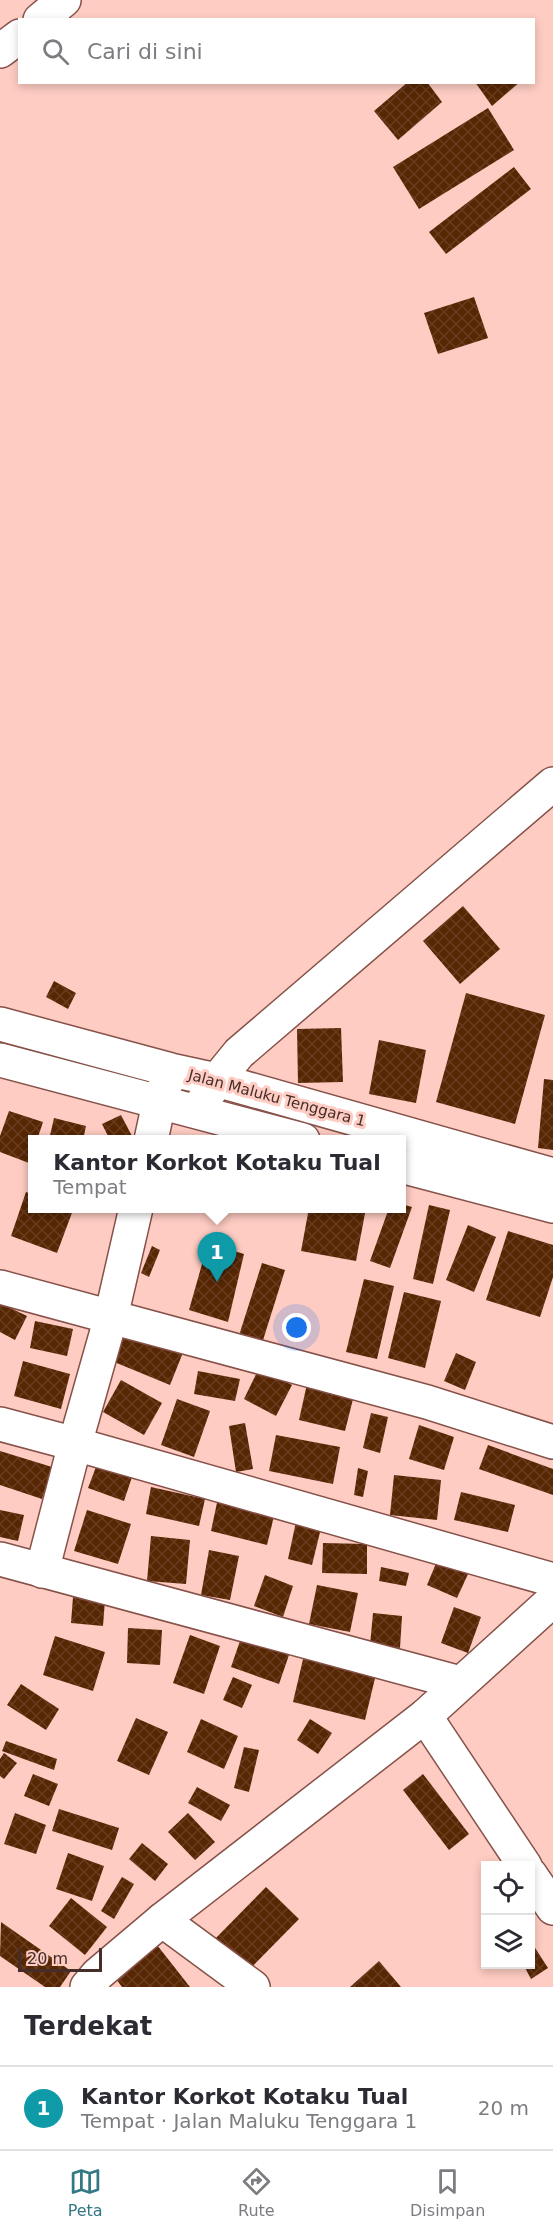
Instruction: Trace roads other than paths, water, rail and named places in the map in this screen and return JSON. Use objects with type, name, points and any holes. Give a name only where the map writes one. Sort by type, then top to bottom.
[{"type":"street","points":[[42,18],[64,0]]},
{"type":"street","points":[[0,51],[18,38]]},
{"type":"street","points":[[197,1111],[217,1080],[239,1053],[553,784]]},
{"type":"street","name":"Jalan Maluku Tenggara 1","points":[[0,1024],[171,1070],[217,1080],[553,1175]]},
{"type":"street","points":[[0,1060],[285,1135]]},
{"type":"street","points":[[152,1135],[159,1103],[171,1070]]},
{"type":"street","points":[[406,1167],[553,1206]]},
{"type":"street","points":[[42,1571],[111,1317],[135,1213]]},
{"type":"street","points":[[0,1287],[427,1402],[553,1442]]},
{"type":"street","points":[[0,1424],[553,1580]]},
{"type":"street","points":[[0,1559],[460,1683]]},
{"type":"street","points":[[87,1987],[98,1974],[162,1920],[425,1716],[553,1600]]},
{"type":"street","points":[[425,1716],[522,1861]]},
{"type":"street","points":[[535,1880],[553,1908]]},
{"type":"street","points":[[162,1920],[253,1987]]},
{"type":"place","name":"Kantor Korkot Kotaku Tual","points":[[217,1282]]}]
